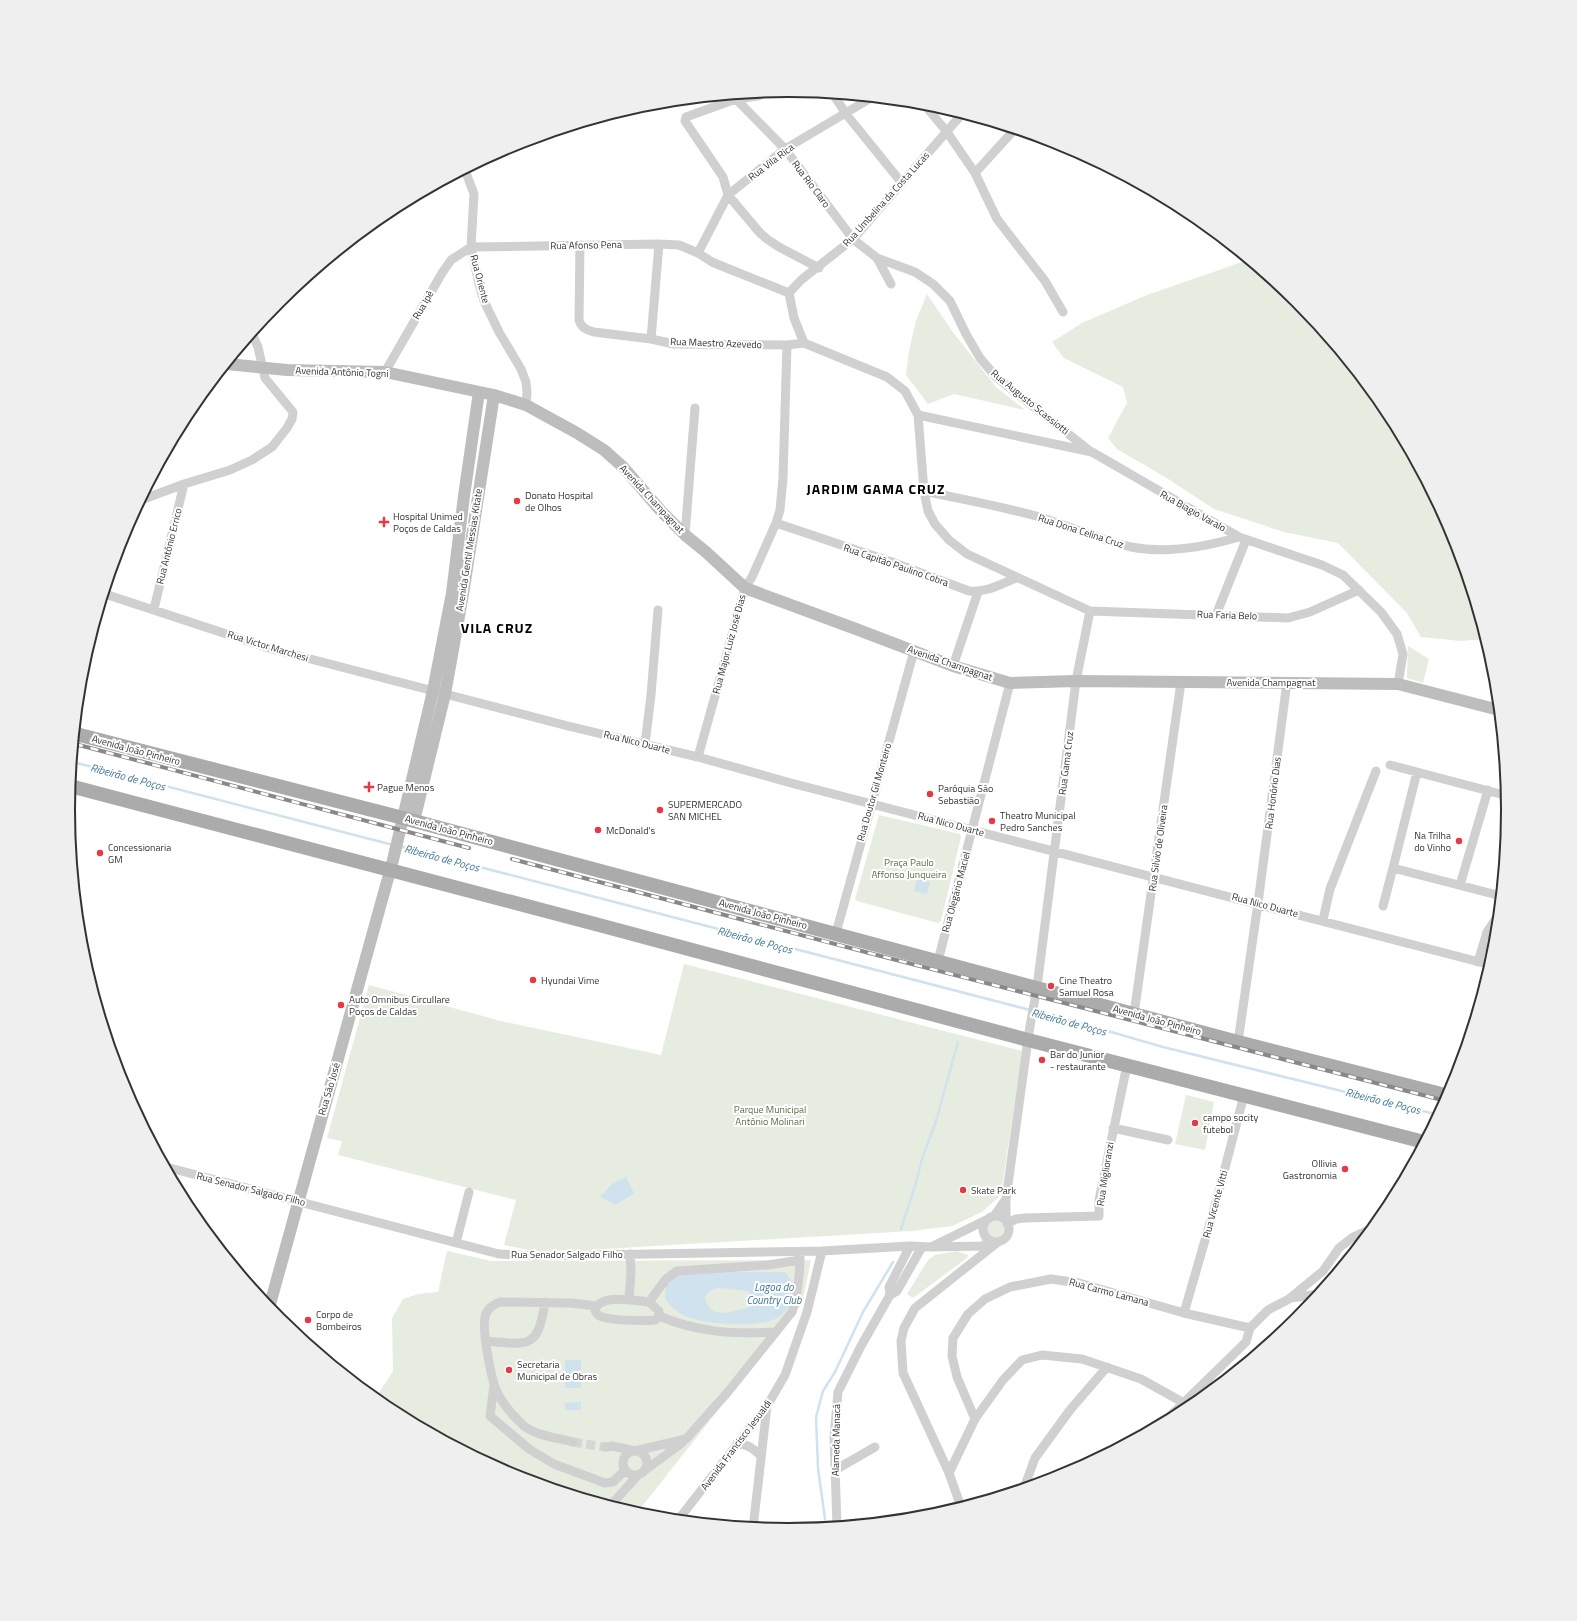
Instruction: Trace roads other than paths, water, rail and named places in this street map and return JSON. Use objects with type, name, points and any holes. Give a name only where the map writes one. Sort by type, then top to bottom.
[{"type":"main road","name":"Avenida João Pinheiro","points":[[79,735],[406,823],[836,933],[1238,1042],[1443,1094]]},
{"type":"main road","points":[[76,787],[391,865],[599,924],[1028,1040],[1420,1141]]},
{"type":"street","name":"Rua Rio Claro","points":[[737,99],[785,149],[853,239]]},
{"type":"street","points":[[836,99],[901,182]]},
{"type":"street","points":[[727,100],[686,117],[685,121],[723,177],[728,195],[767,239],[819,268]]},
{"type":"street","name":"Rua Vila Rica","points":[[698,253],[728,195],[785,149],[865,102]]},
{"type":"street","points":[[929,111],[947,132],[975,173],[996,219],[1045,281],[1064,312]]},
{"type":"street","name":"Rua Umbelina da Costa Lucas","points":[[789,293],[801,280],[819,268],[853,239],[901,182],[959,118]]},
{"type":"street","points":[[975,173],[1011,133]]},
{"type":"street","name":"Rua Oriente","points":[[467,174],[474,194],[472,247],[484,301],[499,332],[521,368],[526,382],[526,405]]},
{"type":"street","name":"Rua Augusto Scassiotti","points":[[853,239],[877,258],[915,272],[933,284],[950,301],[966,334],[980,358],[996,377],[1092,452]]},
{"type":"street","points":[[651,339],[659,244]]},
{"type":"street","name":"Rua Maestro Azevedo","points":[[580,245],[579,320],[581,326],[586,329],[594,332],[651,339],[674,344],[787,345],[804,343]]},
{"type":"street","name":"Rua Afonso Pena","points":[[472,247],[679,245],[698,253],[712,262],[789,293]]},
{"type":"street","name":"Rua Ipê","points":[[384,372],[451,260],[472,247]]},
{"type":"street","points":[[877,258],[891,284]]},
{"type":"street","points":[[789,293],[794,318],[804,343],[872,371],[896,383],[905,391],[918,415],[924,491],[928,511],[935,524],[949,540],[967,554],[1090,611]]},
{"type":"street","points":[[148,497],[184,484],[230,470],[252,460],[272,448],[287,428],[292,419],[293,412],[265,378],[261,368],[258,347],[254,338]]},
{"type":"street","name":"Rua Major Luiz José Dias","points":[[698,757],[744,588],[752,578],[776,523],[780,510],[783,478],[787,345]]},
{"type":"street","name":"Avenida Antônio Togni","points":[[232,365],[287,370],[384,372],[479,392]]},
{"type":"street","name":"Avenida Champagnat","points":[[479,392],[526,405],[577,433],[604,450],[623,467],[661,511],[685,535],[706,552],[744,588],[953,666],[1010,683],[1076,681],[1398,684],[1495,709]]},
{"type":"street","name":"Avenida Gentil Messias Kitate","points":[[457,594],[464,496],[479,392]]},
{"type":"street","name":"Avenida Gentil Messias Kitate","points":[[406,823],[439,692],[476,499],[494,395]]},
{"type":"street","points":[[685,535],[695,408]]},
{"type":"street","name":"Rua Biagio Varalo","points":[[918,415],[1092,452],[1243,538],[1322,565],[1343,576],[1381,612],[1397,634],[1403,654],[1398,684]]},
{"type":"street","name":"Rua Antônio Errico","points":[[154,609],[184,484]]},
{"type":"street","name":"Rua Dona Celina Cruz","points":[[924,491],[1035,516],[1131,547],[1154,549],[1185,548],[1243,538]]},
{"type":"street","points":[[464,496],[476,499]]},
{"type":"street","name":"Rua Capitão Paulino Cobra","points":[[776,523],[892,562],[969,591],[978,592]]},
{"type":"street","points":[[1216,614],[1243,538]]},
{"type":"street","points":[[953,666],[978,592],[988,590],[1016,578]]},
{"type":"street","name":"Rua Faria Belo","points":[[1090,611],[1216,614],[1288,618],[1310,612],[1359,590]]},
{"type":"street","name":"Rua Victor Marchesi","points":[[109,595],[272,649],[439,692]]},
{"type":"street","points":[[645,744],[652,694],[658,610]]},
{"type":"street","name":"Rua Gama Cruz","points":[[1007,1223],[1006,1199],[1030,1026],[1037,987],[1076,681],[1090,611]]},
{"type":"street","name":"Rua Doutor Gil Monteiro","points":[[836,933],[914,651]]},
{"type":"street","name":"Rua Silvio de Oliveira","points":[[1134,1014],[1181,682]]},
{"type":"street","name":"Rua Honório Dias","points":[[1238,1042],[1258,904],[1287,682]]},
{"type":"street","name":"Rua Olegário Maciel","points":[[938,961],[1010,683]]},
{"type":"street","name":"Rua Nico Duarte","points":[[439,692],[698,757],[1485,964]]},
{"type":"street","points":[[1390,765],[1501,794]]},
{"type":"street","points":[[1323,920],[1330,889],[1376,771]]},
{"type":"street","points":[[1383,906],[1417,772]]},
{"type":"street","points":[[1460,885],[1488,790]]},
{"type":"street","name":"Rua São José","points":[[270,1300],[391,865],[406,823]]},
{"type":"street","points":[[1393,868],[1497,895]]},
{"type":"street","points":[[1478,962],[1487,932],[1493,924]]},
{"type":"street","name":"Rua Miglioranzi","points":[[1007,1223],[1016,1219],[1025,1218],[1099,1216],[1099,1200],[1127,1066]]},
{"type":"street","name":"Rua Vicente Vitti","points":[[1184,1312],[1218,1195],[1244,1095]]},
{"type":"street","points":[[1113,1128],[1168,1140]]},
{"type":"street","name":"Rua Senador Salgado Filho","points":[[172,1169],[499,1254],[535,1256],[630,1254],[800,1256],[822,1251],[910,1246],[982,1246],[994,1241]]},
{"type":"street","points":[[456,1243],[469,1192]]},
{"type":"street","points":[[994,1241],[984,1235],[984,1224],[1006,1199]]},
{"type":"street","points":[[926,1247],[990,1218],[999,1216],[1007,1223],[1007,1235],[1005,1238],[994,1241],[915,1308],[904,1328],[901,1341],[903,1373],[949,1473],[960,1503]]},
{"type":"street","points":[[1196,1396],[1246,1342],[1250,1328],[1268,1310],[1289,1299],[1323,1271],[1339,1248],[1353,1237],[1364,1232]]},
{"type":"street","name":"Alameda Manacá","points":[[890,1295],[889,1287],[910,1246]]},
{"type":"street","name":"Alameda Manacá","points":[[837,1522],[834,1436],[838,1392],[861,1346],[890,1295],[897,1291],[926,1247]]},
{"type":"street","name":"Avenida Francisco Jesualdi","points":[[681,1516],[767,1406],[785,1375],[807,1312],[822,1251]]},
{"type":"street","points":[[629,1300],[632,1272],[630,1254]]},
{"type":"street","points":[[649,1302],[666,1279],[677,1271],[768,1265],[800,1256],[798,1289],[792,1312],[727,1393],[686,1439],[641,1473],[632,1474],[625,1470],[623,1463],[628,1453],[686,1439]]},
{"type":"street","name":"Rua Carmo Lamana","points":[[975,1419],[957,1377],[952,1356],[954,1338],[968,1314],[985,1300],[1010,1287],[1051,1279],[1080,1283],[1184,1312],[1250,1328]]},
{"type":"street","points":[[1289,1299],[1312,1295]]},
{"type":"street","points":[[606,1300],[649,1302],[659,1311],[657,1320],[610,1319],[598,1315],[595,1310],[596,1306],[600,1302],[606,1300]]},
{"type":"street","points":[[573,1442],[537,1432],[525,1426],[511,1412],[498,1394],[490,1368],[484,1317],[496,1303],[545,1302],[596,1306]]},
{"type":"street","points":[[486,1341],[514,1343],[530,1341],[538,1332],[545,1302]]},
{"type":"street","points":[[659,1316],[679,1324],[712,1332],[775,1332]]},
{"type":"street","points":[[949,1473],[975,1419],[1003,1380],[1022,1360],[1042,1355],[1082,1359],[1141,1379],[1184,1404]]},
{"type":"street","points":[[1026,1483],[1035,1458],[1070,1410],[1107,1367]]},
{"type":"street","points":[[494,1385],[490,1416],[529,1449],[554,1464],[605,1483],[613,1482],[625,1470]]},
{"type":"street","points":[[754,1523],[767,1406]]},
{"type":"street","points":[[737,1443],[748,1445],[755,1449],[761,1456]]},
{"type":"street","points":[[605,1447],[612,1446],[635,1451],[642,1453],[646,1458],[647,1466],[614,1502]]},
{"type":"street","points":[[835,1470],[875,1447]]},
{"type":"water","points":[[917,879],[930,882],[927,894],[914,891]]},
{"type":"water","points":[[626,1177],[634,1193],[616,1205],[600,1197],[612,1184]]},
{"type":"water","name":"Lagoa do Country Club","points":[[680,1272],[785,1272],[791,1280],[795,1298],[782,1314],[769,1321],[744,1324],[716,1323],[691,1318],[678,1312],[665,1299],[666,1285]],"holes":[[[718,1288],[748,1291],[754,1299],[748,1308],[725,1313],[711,1310],[705,1299],[710,1292]]]},
{"type":"water","points":[[565,1360],[581,1360],[581,1388],[565,1388]]},
{"type":"water","points":[[581,1402],[581,1410],[565,1410],[565,1403]]},
{"type":"waterway","name":"Ribeirão de Poços","points":[[77,763],[393,845]]},
{"type":"waterway","name":"Ribeirão de Poços","points":[[399,846],[1080,1023],[1163,1047],[1434,1114]]},
{"type":"waterway","points":[[901,1229],[922,1159],[936,1121],[958,1042]]},
{"type":"waterway","points":[[825,1519],[818,1468],[816,1417],[823,1391],[835,1372],[863,1312],[893,1262]]},
{"type":"tunnel","points":[[573,1442],[605,1447]]},
{"type":"railway","points":[[79,745],[469,848]]},
{"type":"railway","points":[[512,859],[873,954],[1441,1100]]},
{"type":"place","name":"Donato Hospital de Olhos","points":[[517,501]]},
{"type":"place","name":"Hospital Unimed Poços de Caldas","points":[[384,522]]},
{"type":"place","name":"Pague Menos","points":[[369,787]]},
{"type":"place","name":"Paróquia São Sebastião","points":[[930,794]]},
{"type":"place","name":"SUPERMERCADO SAN MICHEL","points":[[660,810]]},
{"type":"place","name":"Theatro Municipal Pedro Sanches","points":[[992,821]]},
{"type":"place","name":"McDonald's","points":[[598,830]]},
{"type":"place","name":"Na Trilha do Vinho","points":[[1459,841]]},
{"type":"place","name":"Concessionaria GM","points":[[100,853]]},
{"type":"place","name":"Hyundai Vime","points":[[533,980]]},
{"type":"place","name":"Cine Theatro Samuel Rosa","points":[[1051,986]]},
{"type":"place","name":"Auto Omnibus Circullare Poços de Caldas","points":[[341,1005]]},
{"type":"place","name":"Bar do Junior - restaurante","points":[[1042,1060]]},
{"type":"place","name":"campo socity futebol","points":[[1195,1123]]},
{"type":"place","name":"Ollivia Gastronomia","points":[[1345,1169]]},
{"type":"place","name":"Skate Park","points":[[963,1190]]},
{"type":"place","name":"Corpo de Bombeiros","points":[[308,1320]]},
{"type":"place","name":"Secretaria Municipal de Obras","points":[[509,1370]]},
{"type":"district","name":"JARDIM GAMA CRUZ","points":[[876,488]]},
{"type":"district","name":"VILA CRUZ","points":[[497,627]]},
{"type":"park label","name":"Praça Paulo Affonso Junqueira","points":[[909,868]]},
{"type":"park label","name":"Parque Municipal Antônio Molinari","points":[[770,1114]]}]
